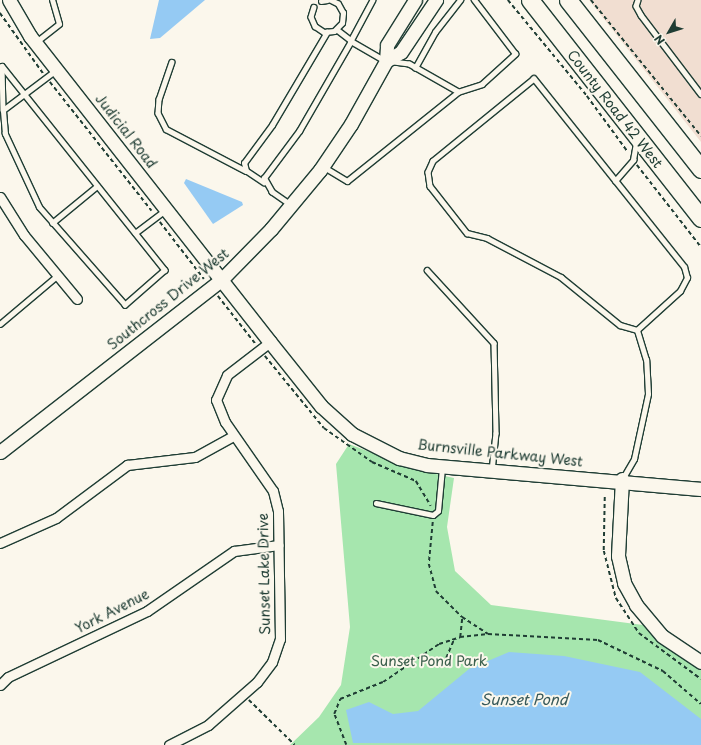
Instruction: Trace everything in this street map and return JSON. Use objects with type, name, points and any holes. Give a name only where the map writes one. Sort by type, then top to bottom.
[{"type":"highway","name":"County Road 42 West","points":[[530,0],[701,218]]},
{"type":"highway","points":[[558,0],[604,42]]},
{"type":"highway","points":[[568,0],[604,42],[701,169]]},
{"type":"street","name":"Judicial Road","points":[[8,0],[36,43],[222,279]]},
{"type":"street","name":"Southcross Drive West","points":[[0,452],[222,279],[290,205],[323,166],[386,61],[387,45],[415,0]]},
{"type":"street","name":"Southcross Drive West","points":[[386,61],[401,52],[436,0]]},
{"type":"street","points":[[0,197],[24,236],[77,299]]},
{"type":"street","name":"Burnsville Parkway West","points":[[222,279],[321,406],[352,434],[399,458],[442,466],[622,480],[701,489]]},
{"type":"street","name":"Sunset Lake Drive","points":[[169,745],[208,725],[243,695],[272,662],[280,639],[279,545],[274,491],[233,436],[216,400],[219,388],[227,375],[270,342]]},
{"type":"street","points":[[0,543],[56,518],[127,465],[195,457],[233,436]]},
{"type":"street","points":[[622,480],[618,556],[624,582],[636,605],[662,636],[701,662]]},
{"type":"street","name":"Burnsville Parkway West","points":[[684,487],[701,484]]},
{"type":"street","name":"York Avenue","points":[[0,684],[8,677],[147,611],[234,551],[279,545]]},
{"type":"lane","points":[[36,43],[58,24],[52,0]]},
{"type":"lane","points":[[321,1],[328,0],[340,2],[344,18],[338,30]]},
{"type":"lane","points":[[264,183],[266,173],[299,131],[373,0]]},
{"type":"lane","points":[[416,68],[435,32],[460,0]]},
{"type":"lane","points":[[323,166],[347,181],[458,92],[482,84],[515,54],[474,0]]},
{"type":"lane","points":[[638,0],[636,6],[641,15],[701,94]]},
{"type":"lane","points":[[314,7],[312,22],[327,32],[338,30]]},
{"type":"lane","points":[[338,30],[351,41],[386,61],[416,68],[458,92]]},
{"type":"lane","points":[[246,171],[244,163],[272,125],[327,32]]},
{"type":"lane","points":[[172,62],[159,99],[158,113],[166,129],[246,171],[264,183],[290,205]]},
{"type":"lane","points":[[2,66],[25,95],[165,270],[125,305],[52,223],[18,168],[4,134],[2,66]]},
{"type":"lane","points":[[3,110],[25,95],[57,69]]},
{"type":"lane","points":[[534,79],[684,267],[687,278],[680,291],[637,330],[620,325],[562,277],[487,238],[467,233],[437,197],[428,172],[433,160],[534,79]]},
{"type":"lane","points":[[615,180],[633,160],[636,136]]},
{"type":"lane","points":[[52,223],[97,186]]},
{"type":"lane","points":[[135,233],[166,209]]},
{"type":"lane","points":[[427,270],[494,343],[496,433],[491,471]]},
{"type":"lane","points":[[0,324],[58,275]]},
{"type":"lane","points":[[622,480],[634,458],[648,394],[646,360],[637,330]]},
{"type":"lane","points":[[376,503],[433,515],[438,510],[442,466]]},
{"type":"path","points":[[508,0],[588,96],[633,160],[701,247]]},
{"type":"path","points":[[591,0],[701,136]]},
{"type":"path","points":[[460,637],[462,617]]},
{"type":"path","points":[[346,745],[334,714],[340,699],[383,682],[439,644],[460,637],[488,634],[598,640],[663,672],[701,704]]},
{"type":"path","points":[[446,658],[454,639]]},
{"type":"path","points":[[243,695],[295,745]]},
{"type":"shaded area","points":[[589,0],[701,0],[701,142]]},
{"type":"green space","name":"Sunset Pond Park","points":[[349,444],[417,470],[454,478],[447,527],[455,571],[491,605],[643,625],[701,670],[701,745],[290,745],[319,717],[341,685],[350,627],[336,464]]},
{"type":"water","points":[[159,0],[205,0],[160,38],[150,39]]},
{"type":"water","points":[[186,179],[242,202],[243,205],[213,224],[184,183]]},
{"type":"water","name":"Sunset Pond","points":[[509,652],[564,656],[640,672],[701,719],[701,745],[353,743],[346,710],[369,702],[393,714],[418,711],[469,669]]}]
